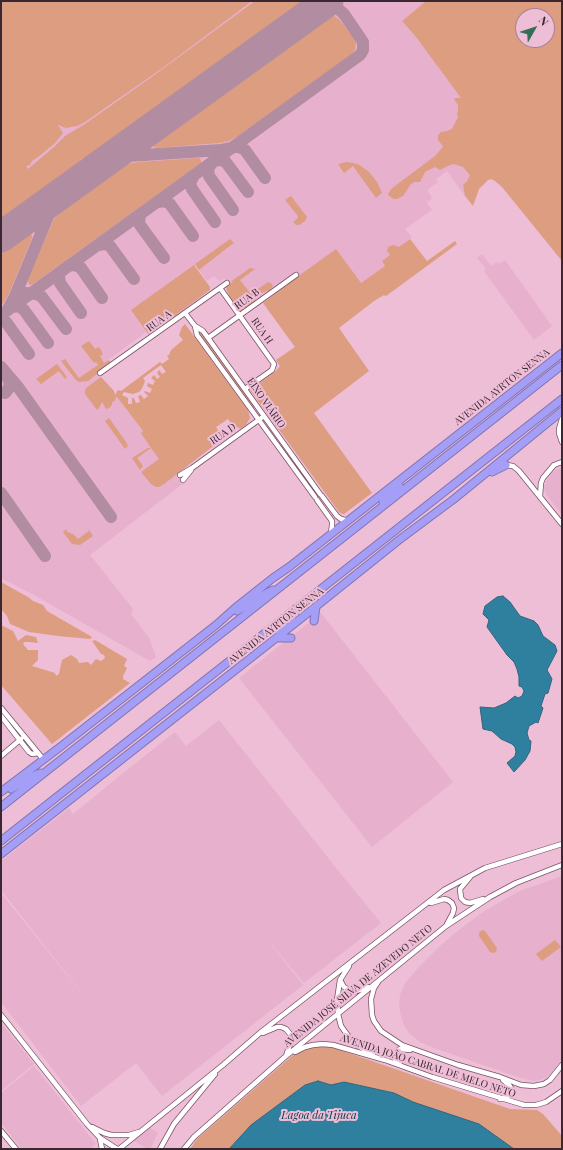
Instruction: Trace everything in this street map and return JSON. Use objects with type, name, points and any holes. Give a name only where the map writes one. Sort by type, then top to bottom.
[{"type":"highway","name":"AVENIDA AYRTON SENNA","points":[[1,792],[40,756],[64,744],[562,353]]},
{"type":"highway","name":"AVENIDA AYRTON SENNA","points":[[1,807],[562,365]]},
{"type":"highway","name":"AVENIDA AYRTON SENNA","points":[[1,841],[562,399]]},
{"type":"highway","name":"AVENIDA AYRTON SENNA","points":[[1,854],[481,477],[562,411]]},
{"type":"highway","points":[[481,477],[506,465]]},
{"type":"highway","points":[[370,517],[416,468]]},
{"type":"highway","points":[[392,533],[423,518],[454,498]]},
{"type":"highway","points":[[216,625],[268,591],[279,589]]},
{"type":"highway","points":[[268,644],[305,601]]},
{"type":"highway","points":[[314,621],[316,607]]},
{"type":"highway","points":[[276,638],[291,638]]},
{"type":"highway","points":[[56,810],[95,766]]},
{"type":"highway","points":[[1,795],[27,779],[49,769]]},
{"type":"street","name":"RUA B","points":[[208,338],[296,275]]},
{"type":"street","name":"RUA A","points":[[100,373],[227,283]]},
{"type":"street","name":"RUA H","points":[[220,288],[273,362],[274,366],[272,370],[245,389]]},
{"type":"street","name":"EIXO VIÁRIO","points":[[185,313],[195,326],[204,331],[334,514],[341,519],[348,521]]},
{"type":"street","name":"EIXO VIÁRIO","points":[[195,326],[197,335],[330,518]]},
{"type":"street","points":[[252,412],[258,408]]},
{"type":"street","name":"RUA D","points":[[181,477],[264,416]]},
{"type":"street","points":[[562,419],[559,433],[562,442]]},
{"type":"street","points":[[540,496],[543,478],[551,468],[562,462]]},
{"type":"street","points":[[506,465],[512,466],[519,471],[562,524]]},
{"type":"street","points":[[331,534],[332,525],[330,518],[334,514]]},
{"type":"street","points":[[1,708],[40,756]]},
{"type":"street","points":[[1,716],[29,752],[40,756]]},
{"type":"street","points":[[1,756],[24,737]]},
{"type":"street","name":"AVENIDA JOSÉ SILVA DE AZEVEDO NETO","points":[[118,1149],[223,1065],[259,1034],[444,890],[485,868],[562,844]]},
{"type":"street","name":"AVENIDA JOSÉ SILVA DE AZEVEDO NETO","points":[[184,1149],[194,1137],[286,1056],[380,978],[446,926],[490,897],[516,883],[562,865]]},
{"type":"street","points":[[472,875],[460,888],[461,898],[465,902],[470,903],[490,897]]},
{"type":"street","points":[[426,904],[444,899],[452,903],[454,908],[453,913],[446,926]]},
{"type":"street","points":[[353,960],[340,980],[337,1000],[341,1026],[358,1046],[385,1060]]},
{"type":"street","name":"AVENIDA JOÃO CABRAL DE MELO NETO","points":[[380,978],[374,988],[371,999],[374,1022],[381,1031],[402,1045],[521,1085],[534,1086],[544,1084],[550,1080],[562,1065]]},
{"type":"street","points":[[340,980],[344,987],[354,992],[371,986]]},
{"type":"street","points":[[1,1015],[87,1124],[100,1138],[118,1149]]},
{"type":"street","points":[[259,1034],[277,1027],[286,1029],[290,1034],[291,1040],[286,1056]]},
{"type":"street","name":"AVENIDA JOÃO CABRAL DE MELO NETO","points":[[286,1056],[305,1047],[323,1044],[333,1045],[385,1060],[500,1099],[524,1105],[536,1105],[546,1102],[562,1091]]},
{"type":"street","points":[[401,1066],[395,1059],[395,1052],[400,1049],[416,1050]]},
{"type":"street","name":"AVENIDA JOSÉ SILVA DE AZEVEDO NETO","points":[[160,1149],[174,1124],[223,1065]]},
{"type":"street","points":[[500,1077],[509,1085],[511,1088],[511,1093],[509,1096],[500,1099]]},
{"type":"street","points":[[87,1124],[111,1135],[129,1135],[140,1132]]},
{"type":"street","points":[[1,1131],[16,1149]]},
{"type":"street","points":[[100,1138],[102,1149]]},
{"type":"shaded area","points":[[1,1],[252,1],[164,67],[85,122],[77,126],[66,128],[58,125],[63,133],[55,143],[32,161],[30,165],[26,166],[28,169],[65,136],[85,124],[153,76],[255,1],[307,1],[87,160],[83,162],[81,159],[80,160],[82,163],[1,222]]},
{"type":"shaded area","points":[[233,1],[426,1],[402,21],[416,37],[462,99],[470,175],[463,185],[465,196],[447,171],[436,179],[438,182],[427,190],[432,198],[427,203],[432,210],[405,229],[412,237],[382,261],[385,266],[361,283],[297,277],[294,273],[246,308],[224,278],[220,281],[214,276],[207,281],[199,270],[234,244],[206,258],[193,268],[138,320],[146,332],[104,363],[99,356],[99,347],[94,363],[96,362],[98,364],[100,378],[110,387],[175,475],[178,473],[185,482],[90,555],[133,609],[131,614],[149,638],[156,657],[150,661],[34,595],[1,578],[1,178],[57,125]]},
{"type":"shaded area","points":[[426,1],[562,1],[562,261],[502,187],[495,181],[491,179],[488,180],[479,189],[473,206],[465,196],[463,185],[470,175],[463,167],[454,164],[440,170],[435,167],[425,172],[420,182],[414,182],[411,184],[403,196],[394,199],[389,196],[388,194],[391,189],[435,156],[442,148],[443,146],[438,140],[438,135],[441,132],[452,129],[458,117],[458,105],[454,99],[461,98],[416,37],[402,21]]},
{"type":"shaded area","points":[[334,16],[339,19],[356,43],[355,50],[351,55],[229,141],[220,143],[154,147],[153,144],[155,142],[327,17]]},
{"type":"shaded area","points":[[199,158],[201,163],[33,284],[30,285],[28,283],[28,279],[53,221],[58,213],[67,205],[117,169],[127,164]]},
{"type":"shaded area","points":[[347,162],[358,164],[369,172],[377,182],[382,193],[376,198],[353,166],[344,173],[338,164]]},
{"type":"shaded area","points":[[291,196],[307,217],[305,221],[299,225],[296,225],[293,222],[298,216],[285,200]]},
{"type":"shaded area","points":[[29,233],[32,235],[32,238],[8,296],[1,306],[1,253]]},
{"type":"shaded area","points":[[230,239],[234,243],[199,270],[195,264]]},
{"type":"shaded area","points":[[410,239],[427,261],[455,241],[457,244],[386,296],[384,295],[374,301],[339,328],[369,371],[314,413],[372,493],[343,514],[339,512],[250,390],[276,371],[280,366],[276,360],[295,347],[263,303],[336,249],[361,283],[385,266],[382,261],[390,255],[387,251],[388,247],[393,245],[399,247]]},
{"type":"shaded area","points":[[482,254],[491,266],[497,262],[499,264],[505,260],[552,326],[534,340],[484,271],[486,269],[477,258]]},
{"type":"shaded area","points":[[194,265],[210,287],[210,290],[148,334],[131,310]]},
{"type":"shaded area","points":[[250,268],[255,269],[240,280],[251,294],[268,282],[273,286],[270,290],[261,293],[253,304],[246,309],[241,306],[240,307],[243,310],[241,311],[230,298],[226,288],[233,280]]},
{"type":"shaded area","points":[[185,324],[248,410],[250,418],[246,425],[240,429],[238,427],[235,429],[228,419],[216,427],[223,438],[164,484],[156,487],[151,484],[141,472],[159,459],[141,433],[143,431],[117,397],[109,408],[106,409],[102,402],[97,410],[85,394],[85,391],[86,388],[101,377],[114,391],[115,395],[118,390],[121,391],[160,362],[162,364],[169,359],[167,356],[171,350],[183,340],[179,335]],"holes":[[[161,365],[166,372],[162,374],[159,370],[157,373],[160,377],[157,379],[154,375],[151,378],[155,381],[153,385],[148,383],[147,386],[152,389],[150,393],[144,392],[148,396],[144,399],[141,395],[138,396],[140,402],[136,403],[134,398],[132,398],[132,404],[128,404],[128,398],[122,395],[124,392],[133,394],[139,392],[145,381],[143,378]]]},
{"type":"shaded area","points":[[200,331],[254,406],[253,408],[198,333]]},
{"type":"shaded area","points":[[89,341],[95,349],[99,347],[103,354],[100,356],[104,363],[109,360],[111,363],[88,381],[79,382],[61,361],[65,359],[79,378],[98,365],[96,362],[94,363],[81,346]]},
{"type":"shaded area","points":[[57,364],[67,377],[65,379],[59,371],[41,384],[36,379]]},
{"type":"shaded area","points":[[109,418],[126,442],[128,446],[125,449],[105,421]]},
{"type":"shaded area","points":[[148,448],[151,448],[137,458],[143,466],[140,470],[132,458]]},
{"type":"shaded area","points":[[562,468],[562,515],[546,494],[544,488],[551,474],[557,469]]},
{"type":"shaded area","points":[[87,527],[93,536],[80,545],[72,544],[63,532],[66,529],[68,533],[70,532],[78,539],[89,531]]},
{"type":"shaded area","points":[[1,582],[33,601],[43,605],[47,611],[92,637],[90,639],[29,632],[10,624],[7,616],[1,609]]},
{"type":"shaded area","points":[[321,613],[453,782],[372,847],[239,678]]},
{"type":"shaded area","points":[[1,625],[13,631],[18,641],[26,635],[36,637],[38,643],[24,642],[23,644],[28,650],[38,650],[38,660],[32,666],[55,673],[56,676],[59,674],[62,660],[71,655],[77,659],[79,663],[88,662],[91,665],[96,659],[101,661],[105,658],[92,641],[95,640],[127,659],[124,666],[127,668],[123,679],[130,683],[52,744],[1,685]]},
{"type":"shaded area","points":[[219,720],[381,923],[304,983],[262,933],[303,985],[162,1096],[136,1063],[81,1106],[1,1002],[1,893],[99,1015],[1,890],[1,861],[69,808],[73,814],[175,732],[186,746]]},
{"type":"shaded area","points":[[562,876],[562,1059],[551,1075],[534,1081],[518,1077],[434,1048],[420,1042],[410,1034],[404,1025],[401,1016],[399,1006],[400,995],[405,983],[420,966],[455,933],[480,914],[520,891]]},
{"type":"shaded area","points":[[482,930],[485,931],[497,948],[496,952],[490,952],[479,936],[479,933]]},
{"type":"shaded area","points":[[555,940],[561,947],[542,961],[536,954]]},
{"type":"shaded area","points":[[1,1023],[34,1064],[1,1091]]},
{"type":"shaded area","points":[[326,1045],[510,1109],[537,1110],[543,1114],[562,1136],[562,1149],[514,1149],[479,1124],[412,1102],[394,1093],[344,1082],[331,1085],[318,1081],[305,1085],[251,1125],[229,1149],[190,1149],[197,1139],[293,1055],[308,1049]]},
{"type":"shaded area","points":[[34,1066],[96,1144],[90,1149],[22,1149],[1,1123],[1,1093]]},
{"type":"shaded area","points":[[149,1127],[158,1133],[150,1149],[147,1149],[132,1140]]},
{"type":"water","points":[[503,596],[510,602],[520,616],[534,621],[538,625],[543,636],[555,645],[557,651],[547,670],[552,679],[548,693],[545,694],[541,706],[543,708],[538,723],[536,722],[529,726],[527,733],[529,740],[531,741],[530,751],[525,760],[514,772],[507,763],[515,756],[515,747],[501,739],[492,731],[483,729],[480,707],[494,708],[506,703],[515,696],[518,698],[522,696],[524,691],[522,687],[519,686],[519,677],[514,662],[507,655],[487,627],[489,620],[483,614],[485,606],[497,597]]},
{"type":"water","name":"Lagoa da Tijuca","points":[[318,1081],[331,1085],[344,1082],[394,1093],[413,1102],[479,1124],[514,1149],[229,1149],[251,1125],[305,1085]]},
{"type":"taxiway","points":[[1,315],[360,55],[363,50],[363,42],[344,14],[337,8],[321,6]]},
{"type":"taxiway","points":[[147,132],[140,139],[138,146],[141,152],[148,155]]},
{"type":"taxiway","points":[[233,147],[239,147],[245,150],[265,178]]},
{"type":"taxiway","points":[[104,163],[109,160],[127,156],[221,150],[230,148]]},
{"type":"taxiway","points":[[214,161],[225,161],[248,192]]},
{"type":"taxiway","points":[[212,163],[208,169],[209,176],[233,210]]},
{"type":"taxiway","points":[[194,175],[190,183],[192,189],[215,222]]},
{"type":"taxiway","points":[[9,307],[49,214],[59,196]]},
{"type":"taxiway","points":[[158,202],[164,201],[170,204],[193,236]]},
{"type":"taxiway","points":[[140,215],[140,225],[164,258]]},
{"type":"taxiway","points":[[16,227],[26,220],[34,219],[40,224],[41,231]]},
{"type":"taxiway","points":[[98,245],[105,244],[110,246],[134,279]]},
{"type":"taxiway","points":[[68,266],[76,265],[81,268],[102,298]]},
{"type":"taxiway","points":[[64,269],[60,273],[60,283],[81,313]]},
{"type":"taxiway","points":[[26,293],[37,294],[42,297],[66,329]]},
{"type":"taxiway","points":[[12,307],[19,306],[24,310],[48,343]]},
{"type":"taxiway","points":[[1,319],[6,322],[29,354]]},
{"type":"taxiway","points":[[1,367],[18,387],[111,517]]},
{"type":"taxiway","points":[[5,393],[9,388],[10,383],[6,374]]},
{"type":"taxiway","points":[[1,493],[45,556]]},
{"type":"runway","points":[[1,237],[328,1]]}]
